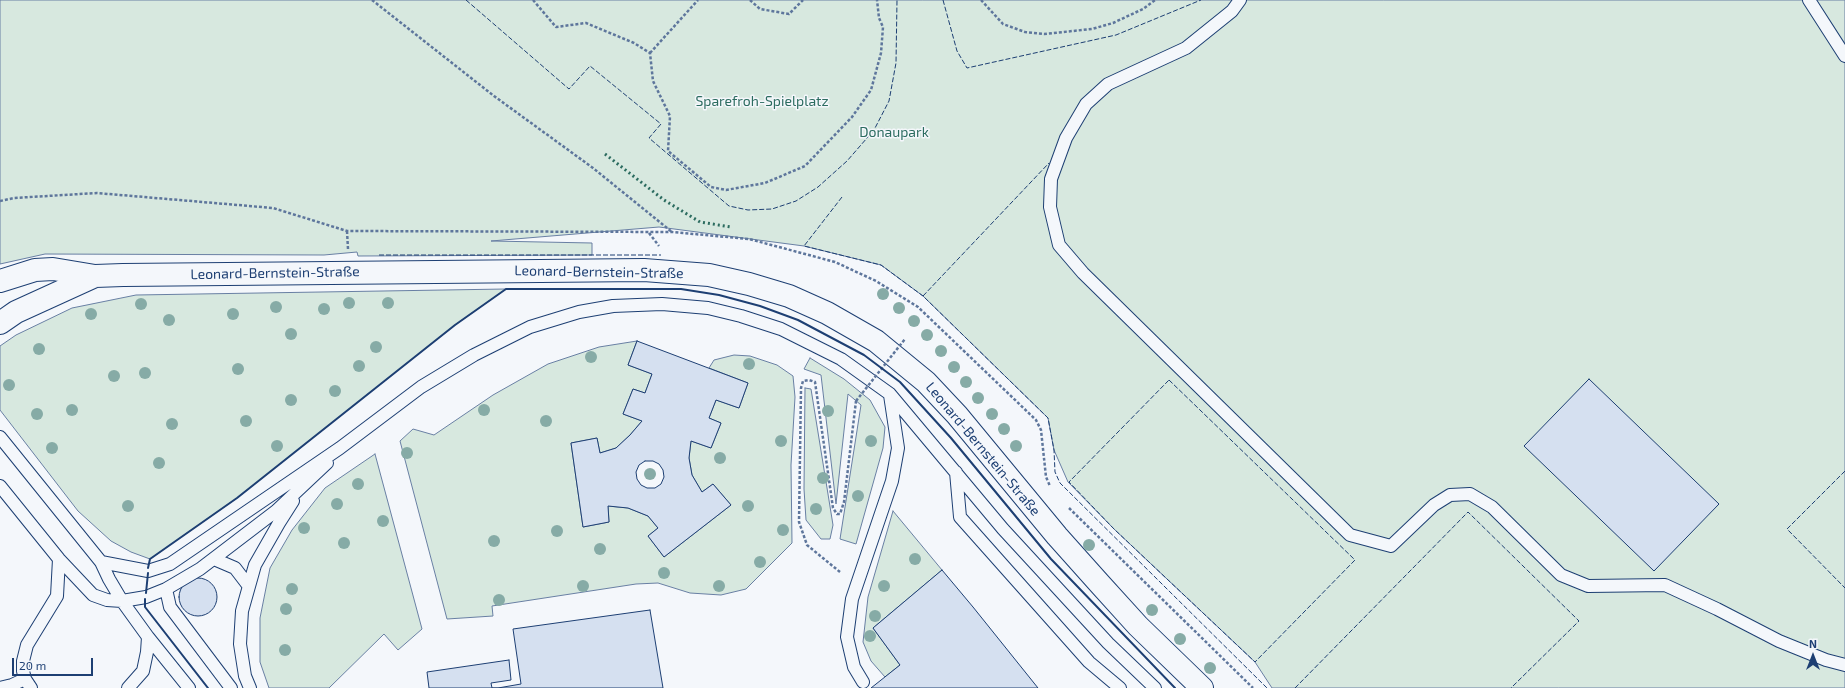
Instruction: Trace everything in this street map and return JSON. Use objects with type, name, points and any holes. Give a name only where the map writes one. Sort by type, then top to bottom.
[{"type":"main road","name":"Leonard-Bernstein-Straße","points":[[0,281],[35,270],[53,269],[95,276],[644,270],[689,272],[716,276],[789,296],[827,313],[876,341],[926,382],[957,415],[1098,583],[1202,688]]},
{"type":"main road","name":"Leonard-Bernstein-Straße","points":[[0,323],[28,306],[95,276]]},
{"type":"lane","points":[[1240,0],[1232,11],[1186,48],[1108,84],[1086,104],[1066,138],[1051,179],[1050,208],[1059,245],[1083,273],[1350,535],[1391,546],[1434,505],[1450,495],[1470,494],[1492,507],[1561,575],[1588,586],[1665,585],[1717,609],[1779,641],[1826,660],[1845,665]]},
{"type":"lane","points":[[1809,0],[1845,56]]},
{"type":"lane","points":[[101,562],[148,571],[170,564],[340,448],[421,387],[474,355],[530,327],[579,312],[613,306],[662,304],[708,308],[741,316],[781,329],[841,359],[890,394],[1004,529],[1108,643],[1155,688]]},
{"type":"lane","points":[[863,682],[854,667],[847,637],[852,599],[892,481],[898,448],[890,394]]},
{"type":"lane","points":[[0,437],[101,562],[122,601],[148,637],[189,688]]},
{"type":"lane","points":[[0,486],[59,559],[93,595],[107,600],[122,601],[146,597],[166,589],[214,559],[276,510],[323,468],[340,448]]},
{"type":"lane","points":[[956,472],[960,517],[1089,662],[1120,688]]},
{"type":"lane","points":[[250,688],[244,676],[240,644],[242,611],[248,585],[255,565],[279,523],[304,485]]},
{"type":"lane","points":[[0,688],[12,685],[28,684],[23,671],[23,661],[27,645],[57,596],[59,559]]},
{"type":"lane","points":[[214,559],[236,568],[248,585]]},
{"type":"lane","points":[[166,589],[170,607],[231,688]]},
{"type":"lane","points":[[128,688],[143,671],[148,637]]},
{"type":"path","points":[[372,0],[494,96],[593,168],[672,232]]},
{"type":"path","points":[[534,0],[556,27],[586,23],[627,40],[650,52]]},
{"type":"path","points":[[698,0],[650,52],[653,81],[670,116],[668,151],[712,187],[726,190],[765,183],[805,166],[852,117],[871,90],[881,53],[883,27],[879,18],[877,0]]},
{"type":"path","points":[[750,0],[760,9],[789,14],[803,0]]},
{"type":"path","points":[[981,0],[1004,24],[1025,32],[1044,34],[1092,29],[1113,23],[1143,9],[1155,0]]},
{"type":"path","points":[[856,585],[807,545],[799,522],[801,388],[803,380],[815,382],[833,508],[837,514],[840,514],[844,502],[856,401],[904,339]]},
{"type":"green space","points":[[0,0],[1845,0],[1845,688],[1272,688],[1255,662],[1114,529],[1068,482],[1054,450],[1048,418],[923,296],[881,265],[804,246],[659,227],[491,241],[592,243],[592,255],[358,256],[357,252],[324,255],[45,254],[0,264]]},
{"type":"green space","points":[[506,289],[455,325],[237,498],[150,559],[131,552],[111,541],[78,511],[0,410],[0,346],[16,335],[72,308],[136,295]]},
{"type":"green space","points":[[637,341],[628,365],[652,374],[645,393],[633,389],[623,414],[642,421],[616,448],[600,453],[597,438],[571,443],[583,527],[609,522],[608,506],[628,508],[648,516],[658,528],[648,536],[664,557],[731,505],[713,484],[702,492],[692,475],[689,458],[691,441],[711,448],[721,423],[709,418],[716,400],[739,408],[748,383],[709,368],[714,360],[734,355],[750,356],[777,365],[793,376],[795,397],[791,465],[792,543],[746,589],[721,595],[690,593],[658,583],[636,584],[492,606],[493,616],[447,619],[400,441],[413,429],[434,435],[493,395],[548,364],[599,347]]},
{"type":"green space","points":[[810,358],[844,379],[870,400],[885,427],[883,448],[856,544],[840,539],[861,405],[848,394],[836,504],[821,375],[804,369]]},
{"type":"green space","points":[[805,388],[811,389],[833,525],[830,539],[821,539],[806,520],[804,489]]},
{"type":"green space","points":[[375,454],[422,629],[398,650],[384,634],[329,688],[269,688],[260,662],[260,618],[270,568],[292,530],[325,488]]},
{"type":"green space","points":[[893,511],[942,570],[873,628],[900,665],[885,677],[871,661],[863,642],[868,597]]},
{"type":"building","points":[[637,341],[748,383],[739,408],[716,400],[709,418],[721,423],[711,448],[691,441],[689,458],[692,475],[702,492],[713,484],[731,505],[664,557],[648,536],[658,528],[648,516],[628,508],[608,506],[609,522],[583,527],[571,443],[597,438],[600,453],[616,448],[642,421],[623,414],[633,389],[645,393],[652,374],[628,365]],"holes":[[[645,461],[653,461],[659,464],[663,470],[664,477],[661,484],[655,488],[647,488],[641,485],[637,479],[636,472],[639,465]]]},
{"type":"building","points":[[1589,379],[1719,504],[1654,571],[1524,446]]},
{"type":"building","points":[[942,570],[1038,688],[871,688],[900,665],[873,628]]},
{"type":"building","points":[[194,578],[202,578],[212,583],[216,590],[216,604],[212,611],[202,616],[194,616],[184,611],[182,608],[179,601],[179,593],[184,583],[187,581]]},
{"type":"building","points":[[650,610],[663,688],[498,688],[521,684],[513,629]]},
{"type":"building","points":[[509,660],[511,680],[491,683],[492,688],[429,688],[427,672]]},
{"type":"hedge","points":[[605,154],[664,200],[700,222],[731,227]]},
{"type":"fence","points":[[466,0],[569,89],[590,66],[661,124],[649,138],[729,206],[748,210],[772,209],[796,201],[818,187],[847,161],[874,130],[889,101],[896,63],[897,0]]},
{"type":"fence","points":[[943,0],[957,51],[967,68],[1116,35],[1201,0]]},
{"type":"fence","points":[[923,296],[1049,163]]},
{"type":"fence","points":[[842,197],[804,246],[881,265],[923,296],[1048,418],[1054,450],[1055,472],[1060,483],[1267,688]]},
{"type":"fence","points":[[379,255],[661,255]]},
{"type":"fence","points":[[1169,380],[1355,560],[1255,662],[1114,529],[1069,482],[1169,380]]},
{"type":"fence","points":[[1845,471],[1787,529],[1845,588]]},
{"type":"fence","points":[[1295,688],[1468,512],[1579,621],[1511,688]]},
{"type":"wall","points":[[148,568],[150,559],[237,498],[455,325],[506,289],[681,289],[719,295],[760,306],[798,320],[864,355],[900,382],[951,438],[1051,559],[1175,688]]},
{"type":"wall","points":[[146,593],[148,573]]},
{"type":"wall","points":[[145,599],[145,607],[208,688]]},
{"type":"park label","name":"Sparefroh-Spielplatz","points":[[762,101]]},
{"type":"park label","name":"Donaupark","points":[[894,132]]}]
